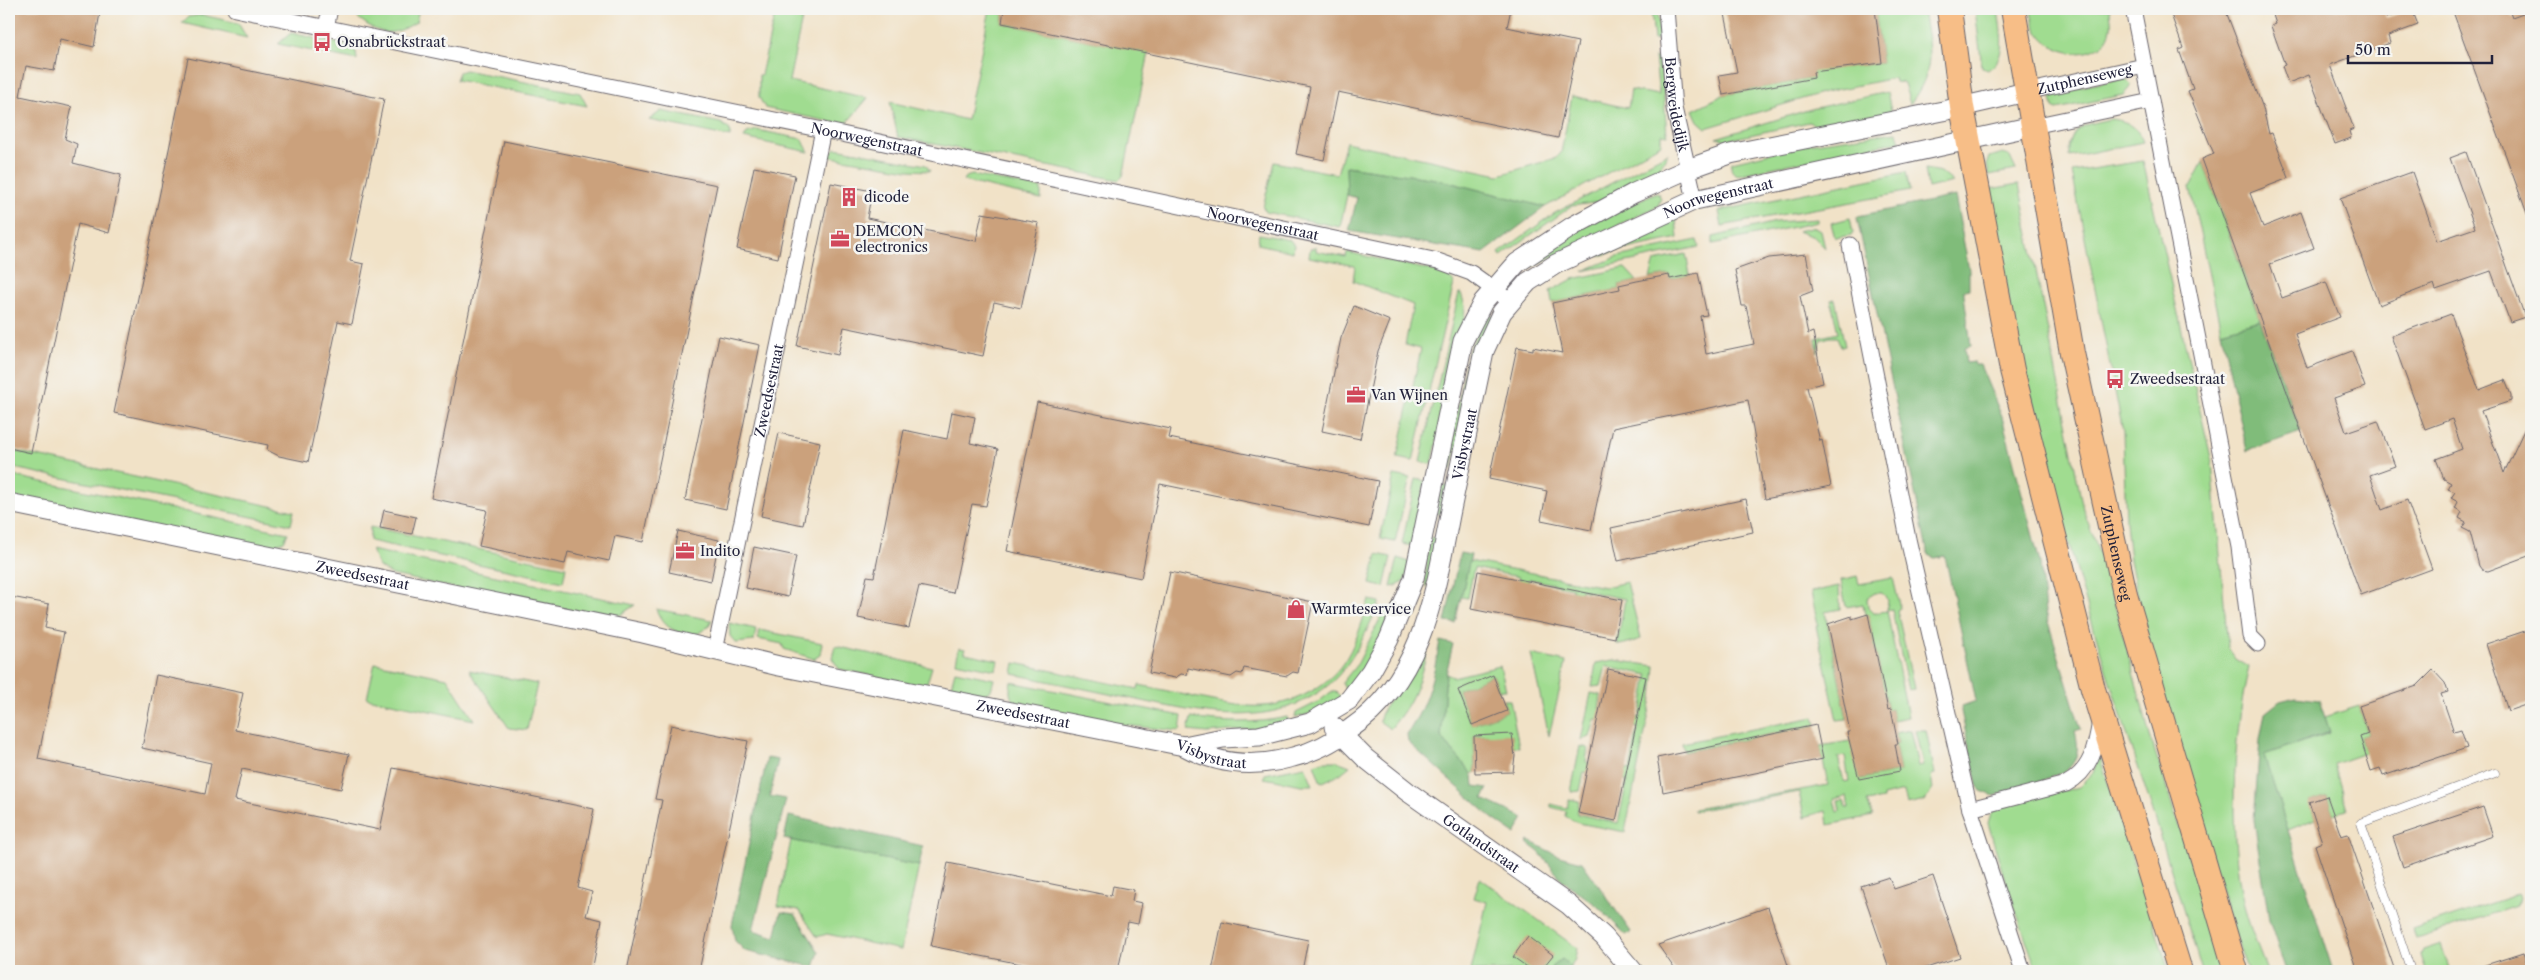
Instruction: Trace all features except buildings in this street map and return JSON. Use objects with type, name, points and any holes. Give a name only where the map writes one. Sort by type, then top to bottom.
[{"type":"main road","points":[[1949,9],[1962,107],[2012,370],[2101,715],[2180,971]]},
{"type":"main road","name":"Zutphenseweg","points":[[2014,9],[2026,92],[2072,353],[2125,594],[2236,971]]},
{"type":"street","name":"Noorwegenstraat","points":[[235,9],[823,130],[1438,261],[1471,273],[1510,301],[1528,282],[1556,264],[1695,200],[1969,141]]},
{"type":"street","points":[[326,27],[330,9]]},
{"type":"street","name":"Bergweidedijk","points":[[1666,9],[1674,108],[1695,200]]},
{"type":"street","name":"Zutphenseweg","points":[[2133,9],[2239,547],[2250,636],[2258,644]]},
{"type":"street","name":"Zutphenseweg","points":[[1962,107],[2144,66]]},
{"type":"street","points":[[1969,141],[2151,101]]},
{"type":"street","points":[[1493,288],[1517,264],[1573,226],[1634,193],[1688,169],[1730,154],[1962,107]]},
{"type":"street","name":"Zweedsestraat","points":[[715,652],[823,130]]},
{"type":"street","points":[[1850,244],[1908,539],[1970,809],[2023,971]]},
{"type":"street","name":"Visbystraat","points":[[1184,746],[1223,738],[1259,736],[1286,730],[1325,716],[1349,700],[1371,671],[1404,607],[1418,561],[1463,341],[1474,316],[1493,288]]},
{"type":"street","name":"Visbystraat","points":[[1184,746],[1203,757],[1248,764],[1270,762],[1304,754],[1341,736],[1368,717],[1390,692],[1408,666],[1422,637],[1433,602],[1484,351],[1495,324],[1510,301]]},
{"type":"street","name":"Zweedsestraat","points":[[9,502],[624,629],[715,652],[1184,746]]},
{"type":"street","points":[[1970,809],[2066,784],[2076,779],[2088,766],[2093,753],[2101,715]]},
{"type":"street","name":"Gotlandstraat","points":[[1325,716],[1341,736],[1408,792],[1569,905],[1604,937],[1633,971]]},
{"type":"lane","points":[[2411,971],[2361,823],[2495,773]]},
{"type":"green space","points":[[350,9],[419,9],[416,22],[397,31],[382,32],[367,25]]},
{"type":"green space","points":[[776,9],[804,9],[789,81],[868,98],[845,125],[765,108],[759,97],[759,75],[761,75]]},
{"type":"green space","points":[[990,9],[1004,9],[1002,23],[1149,53],[1123,176],[1119,180],[898,137],[890,102],[967,120]]},
{"type":"green space","points":[[1651,9],[1657,9],[1660,38],[1654,40]]},
{"type":"green space","points":[[1875,9],[1923,9],[1929,48],[1928,69],[1919,91],[1910,104],[1904,83],[1895,82],[1894,78],[1825,92],[1706,128],[1698,121],[1693,110],[1723,95],[1813,78],[1813,71],[1882,63]]},
{"type":"green space","points":[[1975,9],[1998,9],[2002,43],[2001,51],[1994,65],[1987,70],[1982,67]]},
{"type":"green space","points":[[2031,9],[2110,9],[2111,28],[2106,40],[2097,48],[2084,52],[2070,52],[2056,48],[2044,39],[2035,26]]},
{"type":"green space","points":[[202,15],[238,23],[247,38],[182,23],[188,17]]},
{"type":"green space","points":[[291,33],[351,46],[356,52],[357,60],[278,44]]},
{"type":"green space","points":[[1655,57],[1661,61],[1667,135],[1661,134],[1661,144],[1545,207],[1436,179],[1346,166],[1347,195],[1340,227],[1266,212],[1263,207],[1274,162],[1337,174],[1346,142],[1499,175],[1556,158],[1561,153],[1572,96],[1628,108],[1631,90],[1659,95]]},
{"type":"green space","points":[[465,70],[580,93],[587,106],[456,80],[459,72]]},
{"type":"green space","points":[[2126,79],[2132,85],[2123,95],[2057,109],[2053,107],[2051,98],[2055,92]]},
{"type":"green space","points":[[1887,92],[1892,114],[1820,130],[1809,122],[1727,140],[1716,138],[1811,109]]},
{"type":"green space","points":[[661,111],[721,123],[730,130],[730,137],[649,120]]},
{"type":"green space","points":[[2111,119],[2131,125],[2138,132],[2143,142],[2069,157],[2071,139],[2080,128]]},
{"type":"green space","points":[[757,130],[802,139],[809,152],[744,138],[747,133]]},
{"type":"green space","points":[[1897,132],[1900,141],[1737,175],[1733,173],[1731,168],[1732,162],[1807,144]]},
{"type":"green space","points":[[836,148],[926,165],[930,171],[908,170],[826,156]]},
{"type":"green space","points":[[1668,153],[1656,175],[1606,201],[1572,206],[1501,256],[1499,253],[1555,213]]},
{"type":"green space","points":[[2003,153],[2009,155],[2016,170],[1989,175],[1987,165],[1990,157]]},
{"type":"green space","points":[[2143,161],[2212,462],[2228,648],[2236,659],[2249,667],[2239,726],[2234,792],[2234,826],[2236,858],[2247,917],[2267,971],[2248,971],[2234,932],[2144,626],[2130,560],[2126,522],[2123,432],[2072,172]]},
{"type":"green space","points":[[2203,162],[2260,320],[2221,331],[2190,187]]},
{"type":"green space","points":[[1346,166],[1436,179],[1545,207],[1484,253],[1349,231],[1357,198],[1347,195]]},
{"type":"green space","points":[[1925,169],[1941,172],[1953,182],[1928,188]]},
{"type":"green space","points":[[1906,172],[1910,191],[1722,226],[1719,211]]},
{"type":"green space","points":[[972,175],[1041,188],[1041,199],[963,181],[966,177]]},
{"type":"green space","points":[[2019,184],[2083,509],[2105,568],[2150,736],[2225,971],[2202,971],[2156,821],[2106,670],[2060,513],[2010,308],[1990,189]]},
{"type":"green space","points":[[1657,192],[1661,198],[1658,206],[1531,267],[1526,263],[1564,235]]},
{"type":"green space","points":[[1955,196],[1969,270],[1969,289],[1964,290],[1964,295],[1971,346],[1964,348],[1966,363],[1974,362],[1975,365],[1980,365],[2002,417],[2040,563],[2045,612],[2081,729],[2075,731],[2077,754],[2067,770],[2052,776],[2052,778],[1994,796],[1981,791],[1977,785],[1961,711],[1962,706],[1976,701],[1945,556],[1934,558],[1928,555],[1857,218],[1858,216]]},
{"type":"green space","points":[[1850,218],[1853,232],[1851,235],[1835,238],[1831,223]]},
{"type":"green space","points":[[1676,219],[1678,238],[1592,258]]},
{"type":"green space","points":[[1818,219],[1818,222],[1713,244],[1713,237],[1776,222]]},
{"type":"green space","points":[[1815,227],[1821,231],[1825,248],[1814,237],[1797,231]]},
{"type":"green space","points":[[1259,234],[1290,240],[1294,245],[1293,252],[1258,244]]},
{"type":"green space","points":[[1697,240],[1699,247],[1583,271],[1617,257]]},
{"type":"green space","points":[[1316,246],[1316,251],[1346,257],[1347,252],[1439,272],[1448,276],[1454,283],[1413,461],[1397,458],[1421,349],[1405,345],[1413,305],[1353,281],[1355,266],[1309,257],[1310,249]]},
{"type":"green space","points":[[1686,254],[1690,275],[1670,279],[1669,275],[1650,278],[1655,261]]},
{"type":"green space","points":[[1625,268],[1637,281],[1619,285],[1620,289],[1552,303],[1550,291],[1573,279]]},
{"type":"green space","points":[[1459,293],[1461,293],[1465,306],[1464,320],[1432,464],[1420,462]]},
{"type":"green space","points":[[1835,299],[1845,346],[1841,347],[1837,337],[1830,337],[1820,340],[1818,352],[1816,338],[1838,333],[1831,300]]},
{"type":"green space","points":[[1487,312],[1495,317],[1451,469],[1446,467],[1468,352]]},
{"type":"green space","points":[[2260,320],[2301,432],[2247,451],[2221,331]]},
{"type":"green space","points":[[9,450],[294,511],[291,525],[9,467]]},
{"type":"green space","points":[[9,475],[288,533],[284,541],[260,550],[9,498]]},
{"type":"green space","points":[[1394,475],[1410,478],[1395,542],[1380,539]]},
{"type":"green space","points":[[1416,479],[1425,481],[1412,546],[1402,544]]},
{"type":"green space","points":[[1442,485],[1449,486],[1442,513],[1438,514],[1435,510]]},
{"type":"green space","points":[[370,527],[566,567],[563,582],[370,541]]},
{"type":"green space","points":[[1436,537],[1439,539],[1427,587],[1425,584],[1428,542],[1429,538]]},
{"type":"green space","points":[[371,550],[635,605],[620,615],[600,619],[393,575],[379,567]]},
{"type":"green space","points":[[1460,553],[1471,555],[1455,623],[1445,622]]},
{"type":"green space","points":[[1377,554],[1391,557],[1384,587],[1370,584]]},
{"type":"green space","points":[[1398,558],[1409,562],[1407,575],[1403,582],[1391,587]]},
{"type":"green space","points":[[1469,561],[1605,587],[1627,582],[1641,639],[1621,645],[1617,644],[1625,599],[1581,590],[1574,627],[1564,625],[1572,588],[1529,579],[1520,619],[1512,616],[1519,577],[1474,568],[1468,598],[1461,597]]},
{"type":"green space","points":[[1857,576],[1859,584],[1893,578],[1900,608],[1897,610],[1914,689],[1908,690],[1892,610],[1887,611],[1908,717],[1893,720],[1891,709],[1888,710],[1868,615],[1865,615],[1863,604],[1846,607],[1841,580]],"holes":[[[1875,593],[1881,593],[1888,600],[1887,611],[1873,613],[1868,608],[1867,598]]]},
{"type":"green space","points":[[1839,586],[1840,609],[1825,612],[1847,719],[1837,720],[1816,626],[1818,625],[1811,592]]},
{"type":"green space","points":[[1369,600],[1380,602],[1356,652],[1340,674],[1319,692],[1297,704],[1274,711],[1250,714],[1201,712],[1013,674],[1015,663],[1138,689],[1139,685],[1222,703],[1262,706],[1291,701],[1317,688],[1339,669],[1354,644]]},
{"type":"green space","points":[[1386,607],[1388,616],[1382,639],[1368,663],[1346,691],[1342,683],[1358,663]]},
{"type":"green space","points":[[656,609],[712,620],[708,627],[694,636],[687,635],[675,631],[666,625]]},
{"type":"green space","points":[[729,623],[756,629],[754,641],[736,643],[730,636]]},
{"type":"green space","points":[[760,630],[822,643],[820,655],[814,659],[784,649],[782,644],[758,639]]},
{"type":"green space","points":[[1428,639],[1430,639],[1423,665],[1412,697],[1390,729],[1379,721],[1383,710]]},
{"type":"green space","points":[[1440,641],[1453,644],[1446,674],[1441,737],[1473,775],[1474,786],[1488,788],[1483,799],[1524,818],[1515,834],[1492,818],[1408,742],[1407,734],[1420,711],[1429,689]]},
{"type":"green space","points":[[835,646],[932,667],[927,683],[922,686],[839,669],[832,658]]},
{"type":"green space","points":[[959,648],[965,649],[965,653],[998,660],[996,670],[956,662]]},
{"type":"green space","points":[[1531,654],[1566,662],[1549,736]]},
{"type":"green space","points":[[1614,660],[1655,666],[1652,698],[1625,832],[1578,823],[1565,816],[1566,811],[1551,807],[1551,804],[1567,808],[1569,799],[1579,801],[1577,814],[1618,823],[1627,781],[1584,772],[1580,791],[1571,792],[1580,746],[1588,748],[1586,762],[1630,770],[1638,728],[1595,719],[1590,737],[1581,740],[1591,693],[1601,695],[1599,709],[1640,718],[1648,675],[1606,666],[1601,686],[1592,687],[1596,663]]},
{"type":"green space","points":[[375,663],[447,678],[474,720],[367,698]]},
{"type":"green space","points":[[1500,666],[1506,690],[1499,690],[1493,675],[1458,690],[1472,725],[1507,711],[1503,700],[1510,700],[1519,747],[1512,746],[1512,735],[1474,736],[1475,773],[1472,774],[1441,737],[1446,674],[1453,677]]},
{"type":"green space","points":[[469,670],[537,684],[527,730],[509,728]]},
{"type":"green space","points":[[955,671],[994,679],[991,690],[978,698],[957,694],[951,686]]},
{"type":"green space","points":[[1011,682],[1182,716],[1180,731],[1094,722],[1018,705],[1010,695]]},
{"type":"green space","points":[[1331,692],[1336,692],[1341,697],[1326,709],[1295,718],[1296,713],[1318,702]]},
{"type":"green space","points":[[2296,697],[2319,700],[2330,732],[2264,755],[2333,971],[2286,971],[2269,920],[2254,820],[2260,740],[2265,713],[2280,701]]},
{"type":"green space","points":[[2359,706],[2368,734],[2360,737],[2365,753],[2334,764],[2347,810],[2333,814],[2327,796],[2310,802],[2315,819],[2288,830],[2263,755],[2330,733],[2325,717]]},
{"type":"green space","points":[[1287,717],[1290,726],[1207,733],[1188,731],[1191,718],[1239,722]]},
{"type":"green space","points":[[1814,717],[1816,725],[1684,752],[1682,743]]},
{"type":"green space","points":[[1910,730],[1918,766],[1923,765],[1915,730],[1926,730],[1935,774],[1931,775],[1933,789],[1925,801],[1907,805],[1904,791],[1883,796],[1883,799],[1867,802],[1873,816],[1828,825],[1826,811],[1804,817],[1799,792],[1694,811],[1694,809],[1828,785],[1820,746],[1850,741],[1860,779],[1900,771],[1895,744],[1898,744],[1896,733]],"holes":[[[1845,756],[1849,781],[1844,782],[1838,757]],[[1847,796],[1849,808],[1846,808],[1844,800],[1838,801],[1840,811],[1837,812],[1834,799]]]},
{"type":"green space","points":[[767,758],[778,760],[770,796],[786,799],[753,930],[775,937],[781,912],[795,914],[819,952],[814,967],[745,951],[735,941],[732,925]]},
{"type":"green space","points":[[2098,758],[2100,758],[2169,971],[2037,971],[2004,877],[1988,823],[1991,813],[1999,807],[2079,787],[2093,773]]},
{"type":"green space","points":[[1323,761],[1337,761],[1350,766],[1340,774],[1321,783],[1314,764]]},
{"type":"green space","points":[[1305,766],[1313,785],[1302,785],[1264,778],[1265,774]]},
{"type":"green space","points":[[789,816],[923,846],[919,866],[784,839]]},
{"type":"green space","points":[[791,840],[919,866],[901,950],[827,934],[817,937],[799,910],[778,906]]},
{"type":"green space","points":[[1529,841],[1559,856],[1582,862],[1631,932],[1626,935],[1596,905],[1562,880],[1539,852],[1527,843]]},
{"type":"green space","points":[[1480,878],[1577,948],[1571,967],[1562,959],[1548,971],[1471,971],[1487,902],[1474,898]]},
{"type":"green space","points":[[2519,894],[2521,898],[2516,906],[2420,938],[2415,938],[2412,930]]},
{"type":"green space","points":[[2441,944],[2450,971],[2426,971],[2421,955],[2423,950]]},
{"type":"green space","points":[[1562,959],[1571,967],[1569,971],[1548,971]]},
{"type":"place","name":"Osnabrückstraat","points":[[322,42]]},
{"type":"place","name":"dicode","points":[[849,197]]},
{"type":"place","name":"DEMCON electronics","points":[[840,239]]},
{"type":"place","name":"Zweedsestraat","points":[[2115,379]]},
{"type":"place","name":"Van Wijnen","points":[[1356,395]]},
{"type":"place","name":"Indito","points":[[685,551]]},
{"type":"place","name":"Warmteservice","points":[[1296,609]]}]
